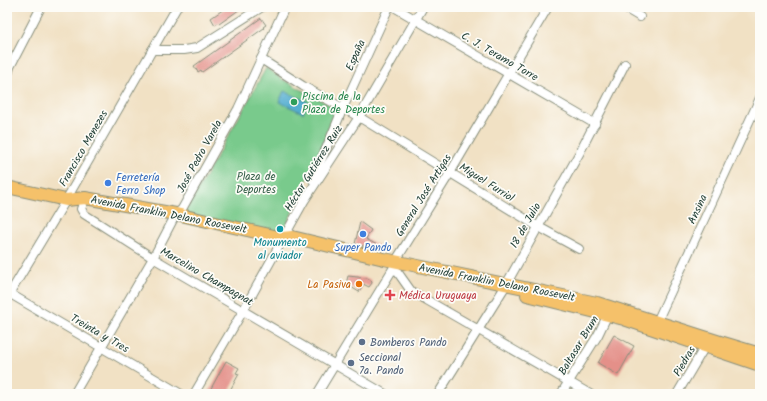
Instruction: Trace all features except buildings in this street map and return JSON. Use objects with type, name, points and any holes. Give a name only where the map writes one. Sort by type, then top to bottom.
[{"type":"highway","name":"Avenida Franklin Delano Roosevelt","points":[[7,187],[66,200],[85,198],[176,214],[283,238],[292,237],[394,265],[504,286],[610,311],[707,343]]},
{"type":"highway","points":[[707,343],[760,354]]},
{"type":"highway","points":[[707,343],[760,365]]},
{"type":"street","points":[[7,77],[9,66],[41,7]]},
{"type":"street","name":"Francisco Menezes","points":[[8,295],[66,200],[177,7]]},
{"type":"street","points":[[152,50],[184,50],[197,48],[262,7]]},
{"type":"street","name":"José Pedro Varela","points":[[74,394],[153,258],[176,214],[182,209],[238,109],[286,7]]},
{"type":"street","name":"España","points":[[304,201],[343,108],[389,7]]},
{"type":"street","name":"C. J. Teramo Torre","points":[[394,7],[595,124]]},
{"type":"street","name":"Héctor Gutiérrez Ruiz","points":[[194,394],[243,311],[304,201],[359,116],[423,7]]},
{"type":"street","name":"General José Artigas","points":[[318,394],[548,7]]},
{"type":"street","points":[[624,7],[640,17]]},
{"type":"street","name":"Miguel Furriol","points":[[261,59],[303,86],[359,116],[537,226],[579,249]]},
{"type":"street","name":"18 de Julio","points":[[438,394],[504,286],[580,152],[625,64]]},
{"type":"street","name":"Ansina","points":[[655,325],[760,98]]},
{"type":"street","name":"Marcelino Champagnat","points":[[85,198],[81,209],[84,214],[153,258],[385,394]]},
{"type":"street","points":[[394,265],[411,291],[568,383],[590,394]]},
{"type":"street","name":"Treinta y Tres","points":[[8,295],[101,346],[181,394]]},
{"type":"street","name":"Baltasar Brum","points":[[561,394],[610,311]]},
{"type":"street","name":"Piedras","points":[[677,394],[707,343]]},
{"type":"green space","name":"Plaza de Deportes","points":[[266,68],[282,79],[339,110],[333,120],[282,236],[184,214]]},
{"type":"water","name":"Piscina de la Plaza de Deportes","points":[[284,91],[308,102],[303,113],[279,102]]},
{"type":"place","name":"Piscina de la Plaza de Deportes","points":[[294,102]]},
{"type":"place","name":"Ferretería Ferro Shop","points":[[108,183]]},
{"type":"place","name":"Monumento al aviador","points":[[280,229]]},
{"type":"place","name":"Super Pando","points":[[363,234]]},
{"type":"place","name":"La Pasiva","points":[[359,284]]},
{"type":"place","name":"Médica Uruguaya","points":[[390,295]]},
{"type":"place","name":"Bomberos Pando","points":[[362,342]]},
{"type":"place","name":"Seccional 7a. Pando","points":[[351,363]]}]
